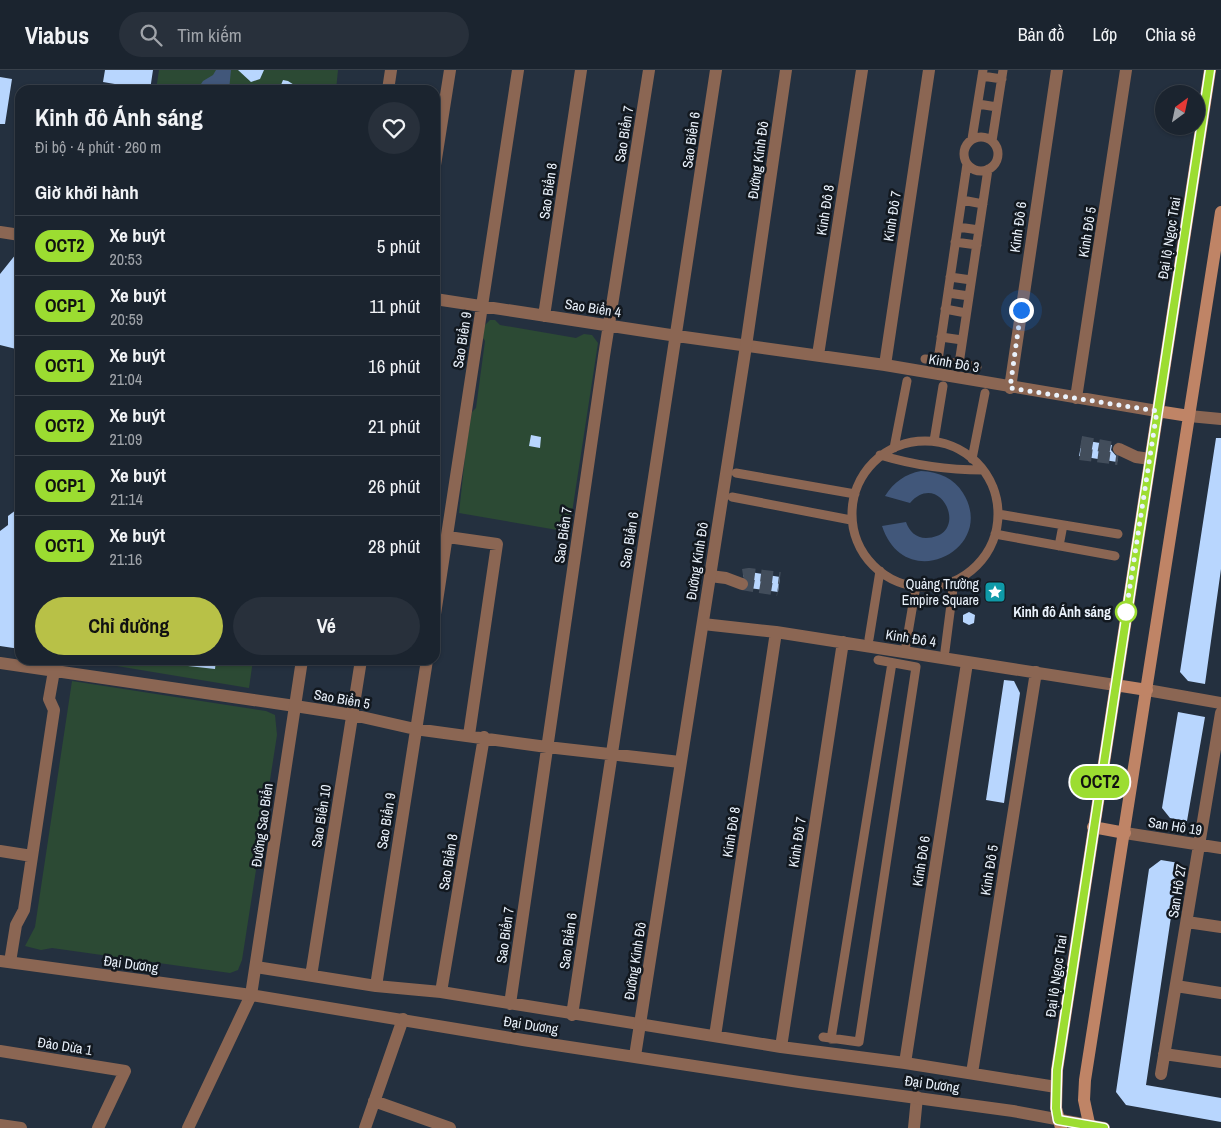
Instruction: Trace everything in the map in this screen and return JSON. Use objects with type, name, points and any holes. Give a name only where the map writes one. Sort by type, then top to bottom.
[{"type":"main road","name":"Đại lộ Ngọc Trai","points":[[1059,1124],[1056,1087],[1093,827],[1210,70]]},
{"type":"main road","points":[[1090,1127],[1084,1100],[1085,1080],[1221,212]]},
{"type":"main road","points":[[1157,411],[1189,416]]},
{"type":"main road","points":[[1115,684],[1147,690]]},
{"type":"main road","points":[[1093,827],[1125,833]]},
{"type":"street","points":[[389,85],[391,70]]},
{"type":"street","points":[[440,133],[450,70]]},
{"type":"street","name":"Sao Biển 9","points":[[440,584],[518,70]]},
{"type":"street","name":"Sao Biển 8","points":[[544,316],[581,70]]},
{"type":"street","name":"Sao Biển 7","points":[[510,1004],[609,326],[649,70]]},
{"type":"street","name":"Sao Biển 6","points":[[572,1015],[610,753],[677,336],[716,70]]},
{"type":"street","name":"Đường Kinh Đô","points":[[635,1056],[746,346],[786,70]]},
{"type":"street","name":"Kinh Đô 8","points":[[818,356],[862,70]]},
{"type":"street","name":"Kinh Đô 7","points":[[885,366],[929,70]]},
{"type":"street","name":"Kinh Đô 6","points":[[1010,388],[1057,70]]},
{"type":"street","name":"Kinh Đô 5","points":[[1076,398],[1126,70]]},
{"type":"street","points":[[972,139],[982,73],[1002,74],[992,141]]},
{"type":"street","points":[[978,104],[997,107]]},
{"type":"street","points":[[938,360],[967,164],[963,154],[964,148],[972,139],[982,136],[992,141],[998,156],[993,166],[988,169],[977,170],[967,164]]},
{"type":"street","points":[[959,364],[988,169]]},
{"type":"street","points":[[962,200],[983,204]]},
{"type":"street","points":[[958,227],[979,230]]},
{"type":"street","points":[[0,232],[15,234]]},
{"type":"street","points":[[956,242],[976,245]]},
{"type":"street","points":[[950,277],[972,280]]},
{"type":"street","points":[[948,293],[969,296]]},
{"type":"street","name":"Sao Biển 4","points":[[440,300],[746,346]]},
{"type":"street","points":[[945,309],[966,313]]},
{"type":"street","points":[[941,336],[962,340]]},
{"type":"street","name":"Kinh Đô 3","points":[[746,346],[885,366],[1157,411]]},
{"type":"street","points":[[925,359],[977,367]]},
{"type":"street","points":[[894,448],[906,381]]},
{"type":"street","points":[[934,441],[943,386]]},
{"type":"street","points":[[972,459],[986,393]]},
{"type":"street","points":[[1189,416],[1221,420]]},
{"type":"street","points":[[934,441],[952,446],[972,459],[983,470],[993,487],[998,514],[995,534],[984,557],[970,571],[954,581],[935,586],[916,586],[897,581],[880,571],[864,552],[857,540],[851,520],[855,494],[865,471],[880,455],[894,448],[914,442],[934,441]]},
{"type":"street","points":[[1119,454],[1150,459]]},
{"type":"street","points":[[880,455],[900,461],[927,465],[962,470],[983,470]]},
{"type":"street","points":[[736,473],[855,494]]},
{"type":"street","points":[[732,497],[851,520]]},
{"type":"street","points":[[998,514],[1118,534]]},
{"type":"street","points":[[1059,546],[1062,525]]},
{"type":"street","points":[[995,534],[1114,556]]},
{"type":"street","points":[[448,537],[497,544],[469,735]]},
{"type":"street","points":[[870,639],[880,571]]},
{"type":"street","points":[[710,576],[743,580]]},
{"type":"street","points":[[945,651],[954,581]]},
{"type":"street","points":[[906,645],[916,586]]},
{"type":"street","name":"Kinh Đô 4","points":[[702,624],[776,632],[1115,684]]},
{"type":"street","name":"Kinh Đô 8","points":[[715,1036],[776,632]]},
{"type":"street","name":"Kinh Đô 7","points":[[780,1047],[843,642]]},
{"type":"street","points":[[878,660],[919,668],[864,1042],[827,1038],[892,663]]},
{"type":"street","name":"Kinh Đô 6","points":[[905,1063],[967,662]]},
{"type":"street","name":"Sao Biển 5","points":[[0,663],[353,715],[416,728],[547,747],[680,762]]},
{"type":"street","name":"Đường Sao Biển","points":[[188,1128],[251,995],[301,665]]},
{"type":"street","name":"Sao Biển 10","points":[[311,976],[360,665]]},
{"type":"street","name":"Sao Biển 9","points":[[376,986],[426,665]]},
{"type":"street","points":[[5,962],[16,925],[24,910],[54,710],[49,699],[54,671]]},
{"type":"street","name":"Kinh Đô 5","points":[[972,1073],[1036,672]]},
{"type":"street","points":[[1147,690],[1221,703]]},
{"type":"street","name":"San Hô 27","points":[[1161,1074],[1199,845],[1215,784],[1221,712]]},
{"type":"street","name":"Sao Biển 8","points":[[441,992],[484,737]]},
{"type":"street","name":"San Hô 19","points":[[1125,833],[1221,848]]},
{"type":"street","points":[[0,851],[32,856]]},
{"type":"street","points":[[1187,922],[1221,927]]},
{"type":"street","name":"Đại Dương","points":[[5,962],[251,995],[523,1040],[799,1082],[917,1097],[1059,1124],[1104,1128]]},
{"type":"street","points":[[256,967],[376,986],[441,992],[572,1015],[780,1047],[905,1063],[1056,1087]]},
{"type":"street","points":[[1176,986],[1221,993]]},
{"type":"street","points":[[365,1128],[403,1019]]},
{"type":"street","name":"Đảo Dừa 1","points":[[0,1051],[124,1071],[98,1128]]},
{"type":"street","points":[[1164,1054],[1221,1062]]},
{"type":"street","points":[[914,1128],[917,1097]]},
{"type":"street","points":[[374,1101],[450,1128]]},
{"type":"street","points":[[0,1125],[21,1128]]},
{"type":"green space","points":[[159,70],[338,70],[336,85],[157,85]]},
{"type":"green space","points":[[490,320],[495,320],[500,325],[576,338],[584,334],[592,335],[598,343],[569,532],[459,513],[466,447],[472,412],[476,408],[485,341],[483,338],[484,326]]},
{"type":"green space","points":[[111,665],[252,665],[249,688]]},
{"type":"green space","points":[[72,681],[266,711],[275,715],[277,735],[242,960],[238,970],[230,973],[52,948],[41,950],[25,946],[35,927]]},
{"type":"water","points":[[216,70],[231,70],[230,85],[200,85],[213,75]]},
{"type":"water","points":[[921,471],[940,474],[955,483],[963,493],[971,513],[968,532],[959,547],[944,557],[927,561],[909,558],[894,547],[882,526],[906,522],[913,533],[919,537],[926,538],[940,535],[947,527],[949,517],[947,507],[941,498],[932,494],[921,494],[910,503],[885,496],[900,479]]},
{"type":"building","points":[[105,70],[153,70],[151,85],[121,85],[103,82]]},
{"type":"building","points":[[238,70],[264,70],[260,79],[251,82]]},
{"type":"building","points":[[0,77],[12,79],[5,124],[0,124]]},
{"type":"building","points":[[283,80],[294,85],[281,85]]},
{"type":"building","points":[[15,255],[15,349],[0,345],[0,274]]},
{"type":"building","points":[[531,435],[541,437],[540,448],[529,446]]},
{"type":"building","points":[[1216,438],[1221,438],[1221,569],[1205,684],[1188,681],[1180,672]]},
{"type":"building","points":[[1082,440],[1112,445],[1111,450],[1118,458],[1117,462],[1079,456]]},
{"type":"building","points":[[15,511],[15,648],[0,646],[0,531],[8,525],[8,516]]},
{"type":"building","points":[[744,571],[780,577],[778,592],[749,588],[750,582],[743,576]]},
{"type":"building","points":[[969,612],[975,615],[974,623],[969,625],[963,622],[963,615]]},
{"type":"building","points":[[188,665],[215,665],[215,669]]},
{"type":"building","points":[[1004,680],[1014,681],[1020,693],[1004,803],[986,800]]},
{"type":"building","points":[[1178,712],[1205,717],[1187,821],[1170,818],[1162,808]]},
{"type":"building","points":[[1161,860],[1179,863],[1146,1085],[1221,1098],[1221,1122],[1126,1105],[1116,1092],[1149,869]]},
{"type":"tunnel","points":[[1081,442],[1119,449]]},
{"type":"tunnel","points":[[1080,454],[1118,459]]},
{"type":"tunnel","points":[[743,575],[780,578]]},
{"type":"tunnel","points":[[742,584],[778,590]]},
{"type":"bus line","name":"OCT2","points":[[1104,1128],[1058,1120],[1056,1108],[1057,1070],[1210,70]]},
{"type":"place","name":"Quảng Trường Empire Square","points":[[995,592]]},
{"type":"place","name":"Kinh đô Ánh sáng","points":[[1126,612]]},
{"type":"route","points":[[1021,310],[1010,388],[1157,411],[1126,612]]}]
